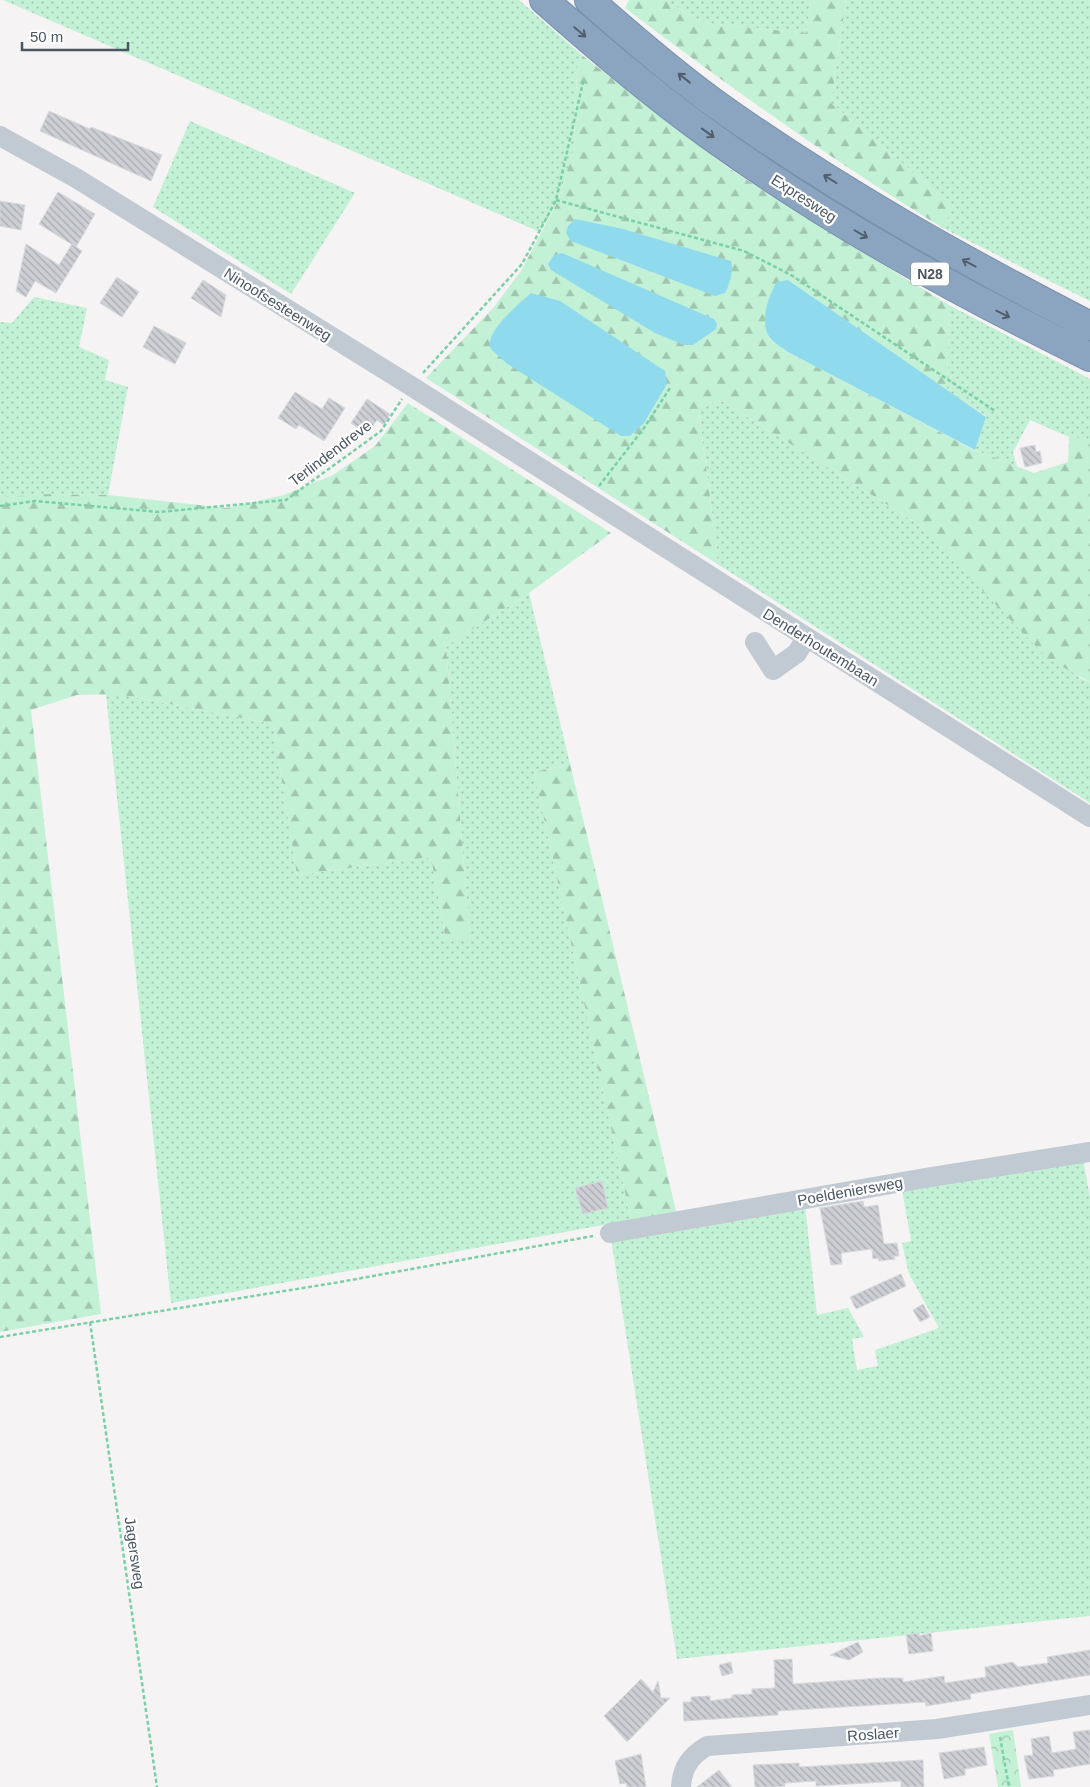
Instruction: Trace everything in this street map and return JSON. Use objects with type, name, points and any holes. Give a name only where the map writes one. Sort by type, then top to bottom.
[{"type":"highway","name":"Expresweg","points":[[544,0],[641,82],[708,134],[775,180],[925,272],[1090,357]]},
{"type":"highway","name":"Expresweg","points":[[589,0],[723,110],[824,176],[939,246],[1090,326]]},
{"type":"street","name":"Ninoofsesteenweg","points":[[0,136],[76,178],[553,476]]},
{"type":"street","name":"Denderhoutembaan","points":[[553,476],[1090,818]]},
{"type":"street","points":[[755,642],[773,670],[797,653],[806,638]]},
{"type":"street","name":"Poeldeniersweg","points":[[610,1233],[1090,1152]]},
{"type":"street","name":"Roslaer","points":[[680,1787],[687,1763],[697,1752],[707,1746],[928,1730],[1090,1705]]},
{"type":"path","name":"Terlindendreve","points":[[0,506],[35,501],[160,512],[286,500],[381,431],[411,386],[522,264],[556,200],[584,78]]},
{"type":"path","points":[[556,200],[744,250],[791,274],[994,411]]},
{"type":"path","points":[[591,500],[606,474],[644,428],[670,388]]},
{"type":"path","points":[[0,1336],[340,1282],[610,1233]]},
{"type":"path","name":"Jagersweg","points":[[90,1322],[157,1787]]},
{"type":"path","points":[[997,1720],[1009,1787]]},
{"type":"green space","points":[[3,0],[519,0],[583,56],[577,68],[574,148],[558,201],[540,232]]},
{"type":"green space","points":[[629,0],[665,0],[704,23],[806,33],[811,0],[846,0],[831,103],[953,206],[943,228],[821,150],[703,66],[625,8]]},
{"type":"green space","points":[[665,0],[811,0],[806,33],[704,23]]},
{"type":"green space","points":[[846,0],[1090,0],[1090,301],[943,228],[953,206],[831,103]]},
{"type":"green space","points":[[583,56],[727,167],[788,207],[949,305],[947,391],[788,280],[766,329],[770,339],[788,352],[974,450],[1034,473],[1068,462],[1069,437],[1090,439],[1090,682],[1048,659],[918,524],[722,401],[708,404],[699,413],[719,565],[426,378],[494,307],[521,271],[558,201],[574,148],[577,68]]},
{"type":"green space","points":[[190,121],[355,193],[291,294],[153,207]]},
{"type":"green space","points":[[34,297],[87,308],[79,347],[109,360],[105,380],[128,387],[108,495],[38,494],[0,498],[0,322],[12,323]]},
{"type":"green space","points":[[949,305],[1090,379],[1090,439],[1069,437],[1030,420],[1013,452],[1017,467],[975,450],[986,416],[947,391]]},
{"type":"green space","points":[[722,401],[918,524],[1006,614],[1080,678],[1090,682],[1090,803],[719,565],[699,412],[708,404]]},
{"type":"green space","points":[[408,403],[611,533],[529,593],[446,646],[470,938],[446,941],[431,857],[297,875],[273,724],[118,694],[77,695],[31,710],[101,1314],[0,1332],[0,498],[38,494],[108,495],[227,508],[284,495],[333,475],[375,446]]},
{"type":"green space","points":[[529,593],[570,764],[534,772],[631,1220],[171,1303],[106,694],[118,694],[273,724],[297,875],[431,857],[446,941],[470,938],[446,646]]},
{"type":"green space","points":[[570,764],[677,1215],[631,1220],[534,772]]},
{"type":"green space","points":[[1083,1159],[1090,1197],[1090,1616],[677,1659],[611,1239],[805,1205],[817,1315],[848,1308],[864,1337],[852,1339],[857,1370],[878,1366],[875,1350],[939,1328],[909,1274],[902,1243],[911,1241],[902,1190]]},
{"type":"green space","points":[[1013,1730],[1021,1787],[998,1787],[989,1734]]},
{"type":"water","points":[[575,219],[623,229],[731,261],[731,273],[727,290],[725,293],[715,296],[571,241],[566,233],[568,226]]},
{"type":"water","points":[[562,253],[714,319],[717,324],[716,329],[693,345],[684,345],[655,333],[551,270],[548,264],[554,255]]},
{"type":"water","points":[[788,280],[986,417],[975,450],[788,352],[772,340],[765,325],[768,302],[777,282]]},
{"type":"water","points":[[531,293],[560,301],[665,371],[667,384],[644,423],[630,436],[621,436],[506,363],[491,349],[492,335],[497,327]]},
{"type":"building","points":[[49,111],[90,129],[91,127],[162,155],[151,181],[40,131]]},
{"type":"building","points":[[58,192],[95,214],[76,247],[39,224]]},
{"type":"building","points":[[0,201],[25,205],[21,230],[0,226]]},
{"type":"building","points":[[26,244],[59,265],[72,244],[82,251],[56,293],[35,281],[26,297],[16,291]]},
{"type":"building","points":[[117,277],[139,292],[122,317],[100,303]]},
{"type":"building","points":[[203,280],[226,295],[221,317],[191,298]]},
{"type":"building","points":[[154,326],[186,343],[175,364],[143,347]]},
{"type":"building","points":[[295,392],[322,409],[329,398],[345,408],[324,441],[299,425],[296,429],[278,418]]},
{"type":"building","points":[[367,399],[390,414],[384,425],[377,420],[367,434],[351,423]]},
{"type":"building","points":[[1035,445],[1036,452],[1040,451],[1042,463],[1025,467],[1020,448]]},
{"type":"building","points":[[602,1181],[608,1208],[583,1214],[575,1188]]},
{"type":"building","points":[[863,1201],[864,1207],[878,1205],[884,1244],[897,1243],[899,1256],[894,1256],[895,1259],[879,1261],[878,1258],[873,1259],[872,1249],[841,1253],[842,1264],[831,1265],[820,1208]]},
{"type":"building","points":[[901,1274],[906,1286],[856,1309],[850,1297]]},
{"type":"building","points":[[923,1304],[930,1317],[920,1322],[913,1310]]},
{"type":"building","points":[[919,1633],[919,1636],[931,1633],[933,1651],[909,1654],[906,1635]]},
{"type":"building","points":[[858,1642],[863,1652],[849,1660],[830,1655]]},
{"type":"building","points":[[1090,1650],[1090,1675],[970,1694],[971,1699],[926,1706],[925,1702],[778,1711],[778,1715],[684,1721],[683,1702],[691,1702],[691,1697],[710,1696],[710,1701],[732,1698],[732,1695],[752,1694],[752,1689],[775,1688],[774,1660],[792,1659],[793,1684],[881,1678],[903,1678],[903,1682],[944,1676],[945,1683],[986,1677],[985,1667],[1013,1662],[1018,1667],[1048,1663],[1047,1657]]},
{"type":"building","points":[[731,1662],[733,1673],[722,1676],[719,1665]]},
{"type":"building","points":[[641,1679],[653,1692],[658,1681],[661,1698],[670,1698],[627,1742],[604,1716]]},
{"type":"building","points":[[1090,1730],[1090,1764],[1053,1770],[1054,1776],[1029,1779],[1024,1756],[1033,1755],[1031,1739],[1049,1736],[1052,1753],[1076,1749],[1073,1732]]},
{"type":"building","points":[[984,1747],[987,1765],[965,1769],[965,1775],[944,1779],[939,1753]]},
{"type":"building","points":[[641,1754],[646,1787],[627,1787],[626,1783],[620,1784],[615,1761]]},
{"type":"building","points":[[923,1760],[924,1787],[901,1787],[901,1781],[816,1786],[816,1781],[785,1783],[785,1786],[778,1787],[755,1787],[753,1765],[799,1763],[799,1767]]},
{"type":"building","points":[[719,1770],[732,1787],[697,1787]]}]
